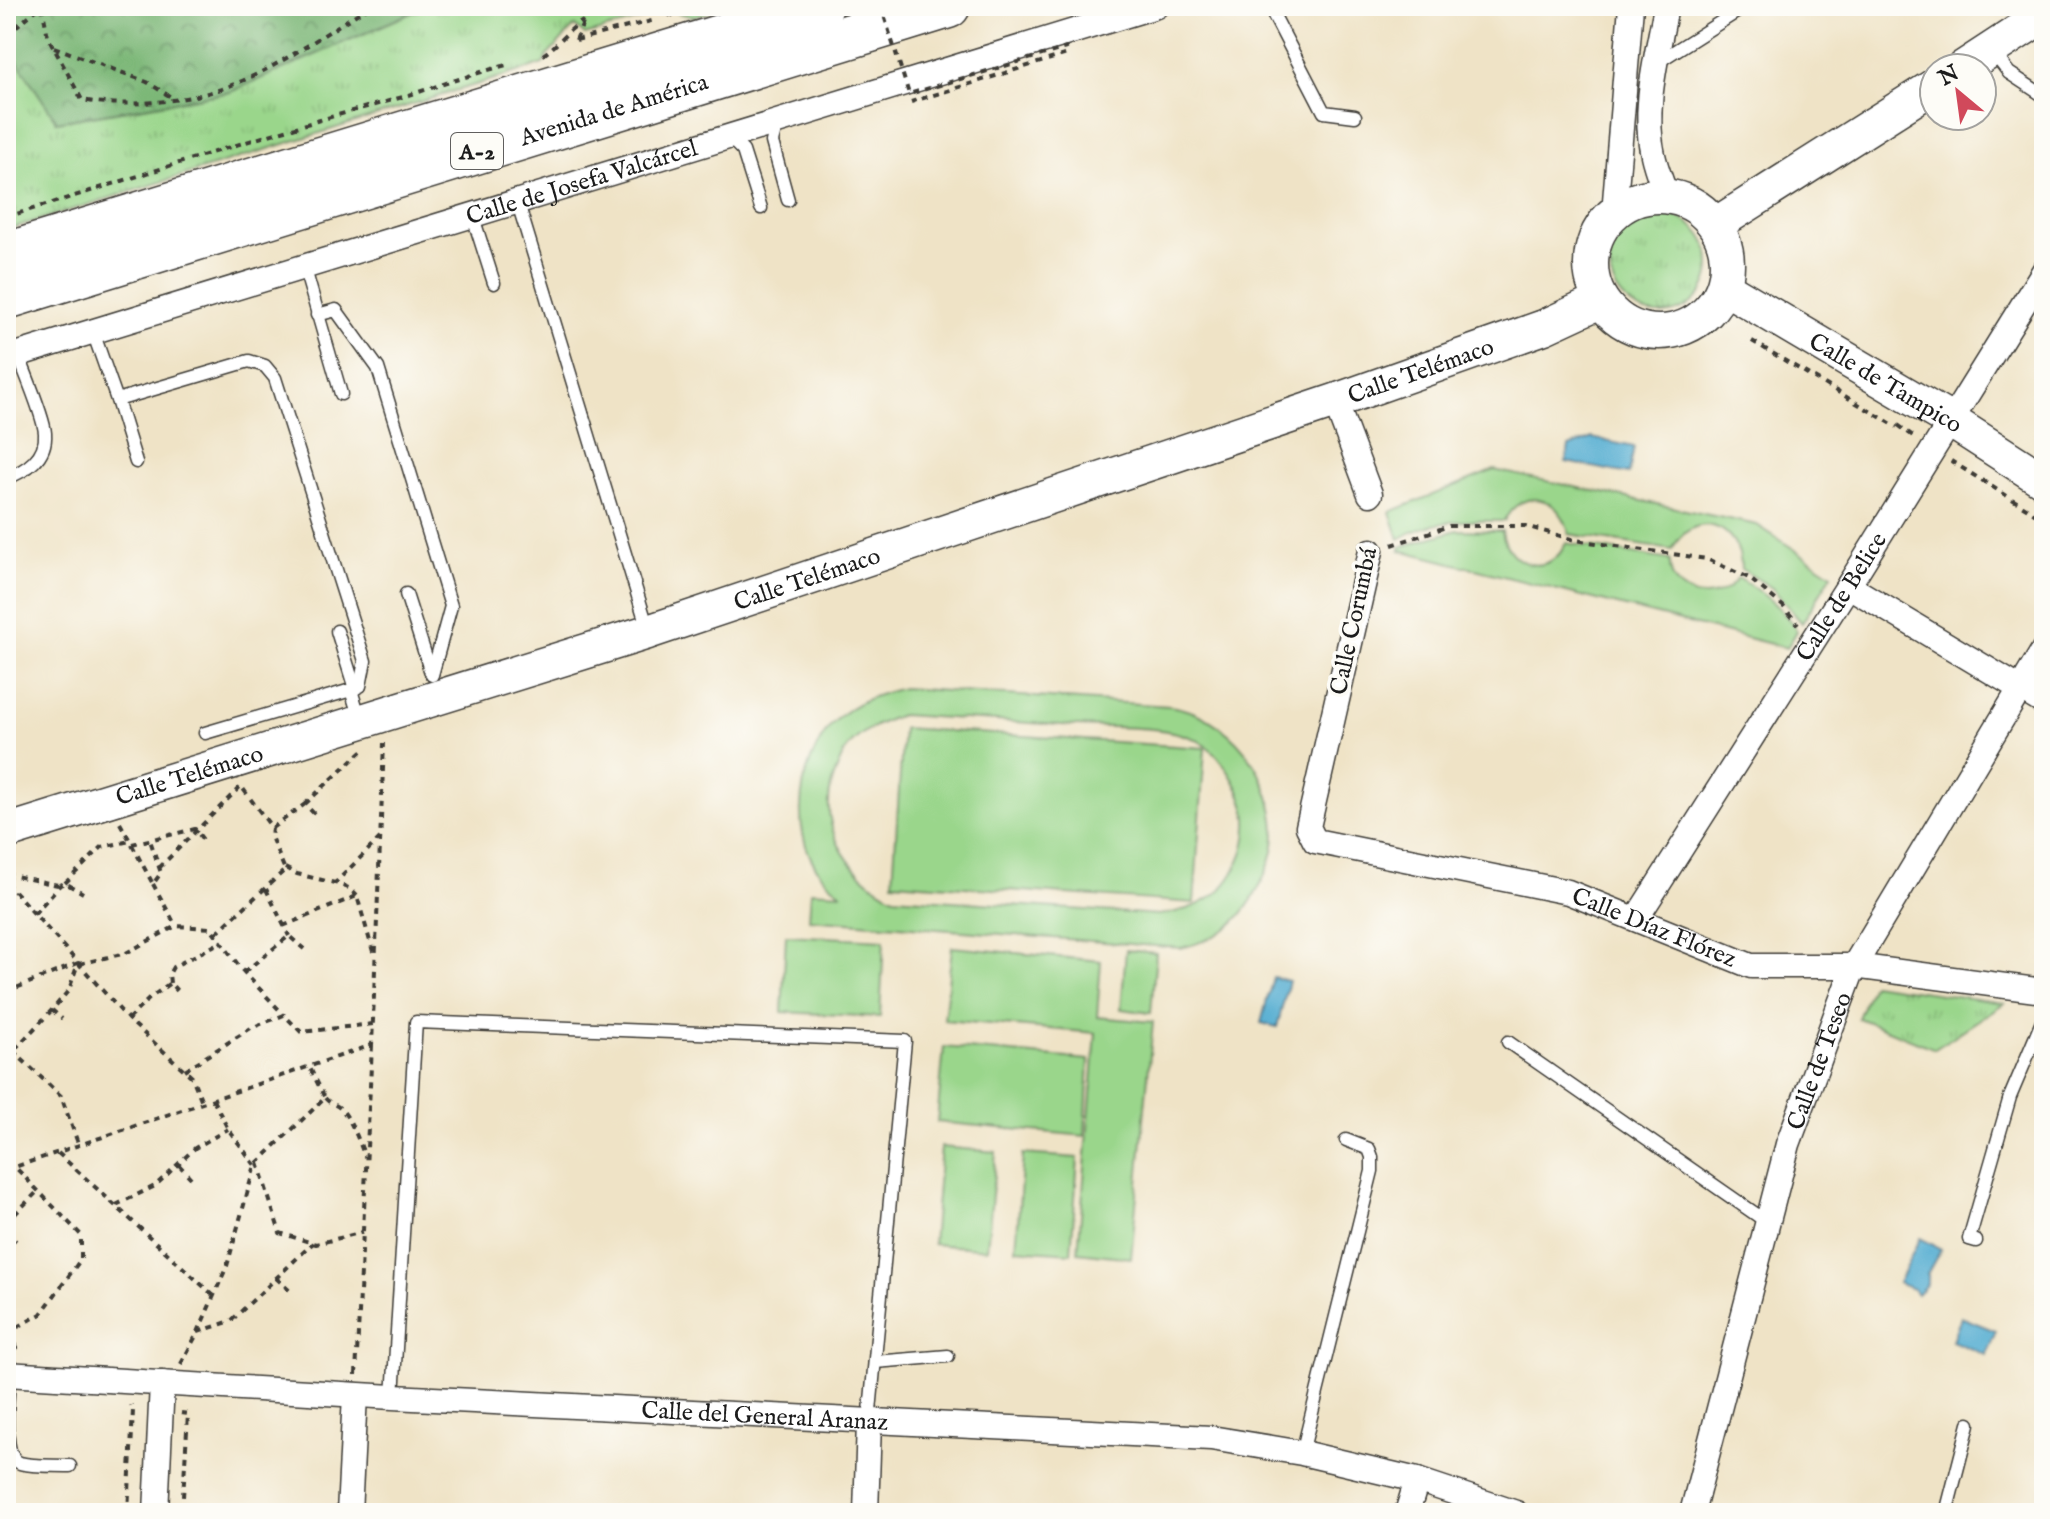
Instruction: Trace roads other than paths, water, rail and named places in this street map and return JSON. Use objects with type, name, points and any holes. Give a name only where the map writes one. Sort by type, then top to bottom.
[{"type":"highway","name":"Avenida de América","points":[[6,255],[821,6]]},
{"type":"highway","name":"Avenida de América","points":[[6,297],[948,6]]},
{"type":"street","name":"Calle de Josefa Valcárcel","points":[[12,356],[1156,6]]},
{"type":"street","points":[[1614,213],[1631,6]]},
{"type":"street","points":[[1666,6],[1656,63],[1650,128],[1653,154],[1666,196]]},
{"type":"street","points":[[1988,52],[2044,15]]},
{"type":"street","points":[[1715,225],[1918,96]]},
{"type":"street","points":[[1666,196],[1681,199],[1700,209],[1715,225],[1725,244],[1728,266],[1724,287],[1713,307],[1697,322],[1677,331],[1655,333],[1634,329],[1615,317],[1600,301],[1590,264],[1593,245],[1601,227],[1614,213],[1628,203],[1643,198],[1666,196]]},
{"type":"street","name":"Calle de Belice","points":[[1636,919],[2044,271]]},
{"type":"street","name":"Calle de Tampico","points":[[1724,287],[1951,421],[2044,481]]},
{"type":"street","name":"Calle Telémaco","points":[[6,832],[369,736],[435,687],[648,632],[1335,401],[1544,327],[1600,301]]},
{"type":"street","points":[[1335,401],[1370,494]]},
{"type":"street","name":"Calle Corumbá","points":[[1315,841],[1308,827],[1371,551]]},
{"type":"street","points":[[1850,583],[1857,591],[2044,703]]},
{"type":"street","name":"Calle de Teseo","points":[[1692,1513],[1788,1144],[1854,966],[2044,649]]},
{"type":"street","name":"Calle Díaz Flórez","points":[[1315,841],[1568,892],[1751,966],[1854,966],[2044,991]]},
{"type":"street","name":"Calle del General Aranaz","points":[[12,1368],[131,1380],[171,1374],[355,1395],[1211,1438],[1302,1453],[1417,1480],[1516,1513]]},
{"type":"street","points":[[156,1513],[173,1410],[171,1374]]},
{"type":"street","points":[[349,1513],[355,1395]]},
{"type":"street","points":[[866,1513],[869,1422]]},
{"type":"street","points":[[1407,1513],[1417,1480]]},
{"type":"lane","points":[[1269,6],[1324,112],[1355,116]]},
{"type":"lane","points":[[1656,63],[1746,6]]},
{"type":"lane","points":[[1998,68],[2044,96]]},
{"type":"lane","points":[[778,121],[772,142],[788,200]]},
{"type":"lane","points":[[728,136],[743,151],[761,208]]},
{"type":"lane","points":[[517,200],[648,632]]},
{"type":"lane","points":[[472,214],[494,283]]},
{"type":"lane","points":[[304,266],[341,394]]},
{"type":"lane","points":[[317,315],[336,310],[378,368],[451,606],[435,687]]},
{"type":"lane","points":[[93,332],[136,462]]},
{"type":"lane","points":[[6,478],[21,473],[38,459],[45,435],[12,356]]},
{"type":"lane","points":[[117,400],[249,361],[265,366],[275,378],[365,661],[360,686],[205,733]]},
{"type":"lane","points":[[406,594],[435,687]]},
{"type":"lane","points":[[337,631],[369,736]]},
{"type":"lane","points":[[1976,1241],[1969,1239],[2010,1097],[2044,1017]]},
{"type":"lane","points":[[393,1397],[416,1022],[905,1041],[869,1422]]},
{"type":"lane","points":[[1508,1042],[1767,1222]]},
{"type":"lane","points":[[1302,1453],[1372,1171],[1369,1149],[1346,1140]]},
{"type":"lane","points":[[875,1362],[948,1356]]},
{"type":"lane","points":[[12,1368],[7,1445],[10,1457],[21,1463],[70,1466]]},
{"type":"lane","points":[[1946,1513],[1969,1424]]},
{"type":"water","points":[[1592,438],[1634,447],[1629,474],[1566,462],[1569,447]]},
{"type":"water","points":[[1273,977],[1289,981],[1277,1027],[1261,1023]]},
{"type":"water","points":[[1920,1238],[1941,1249],[1927,1274],[1927,1284],[1917,1294],[1898,1283]]},
{"type":"water","points":[[1961,1317],[1996,1331],[1986,1355],[1952,1341]]}]
